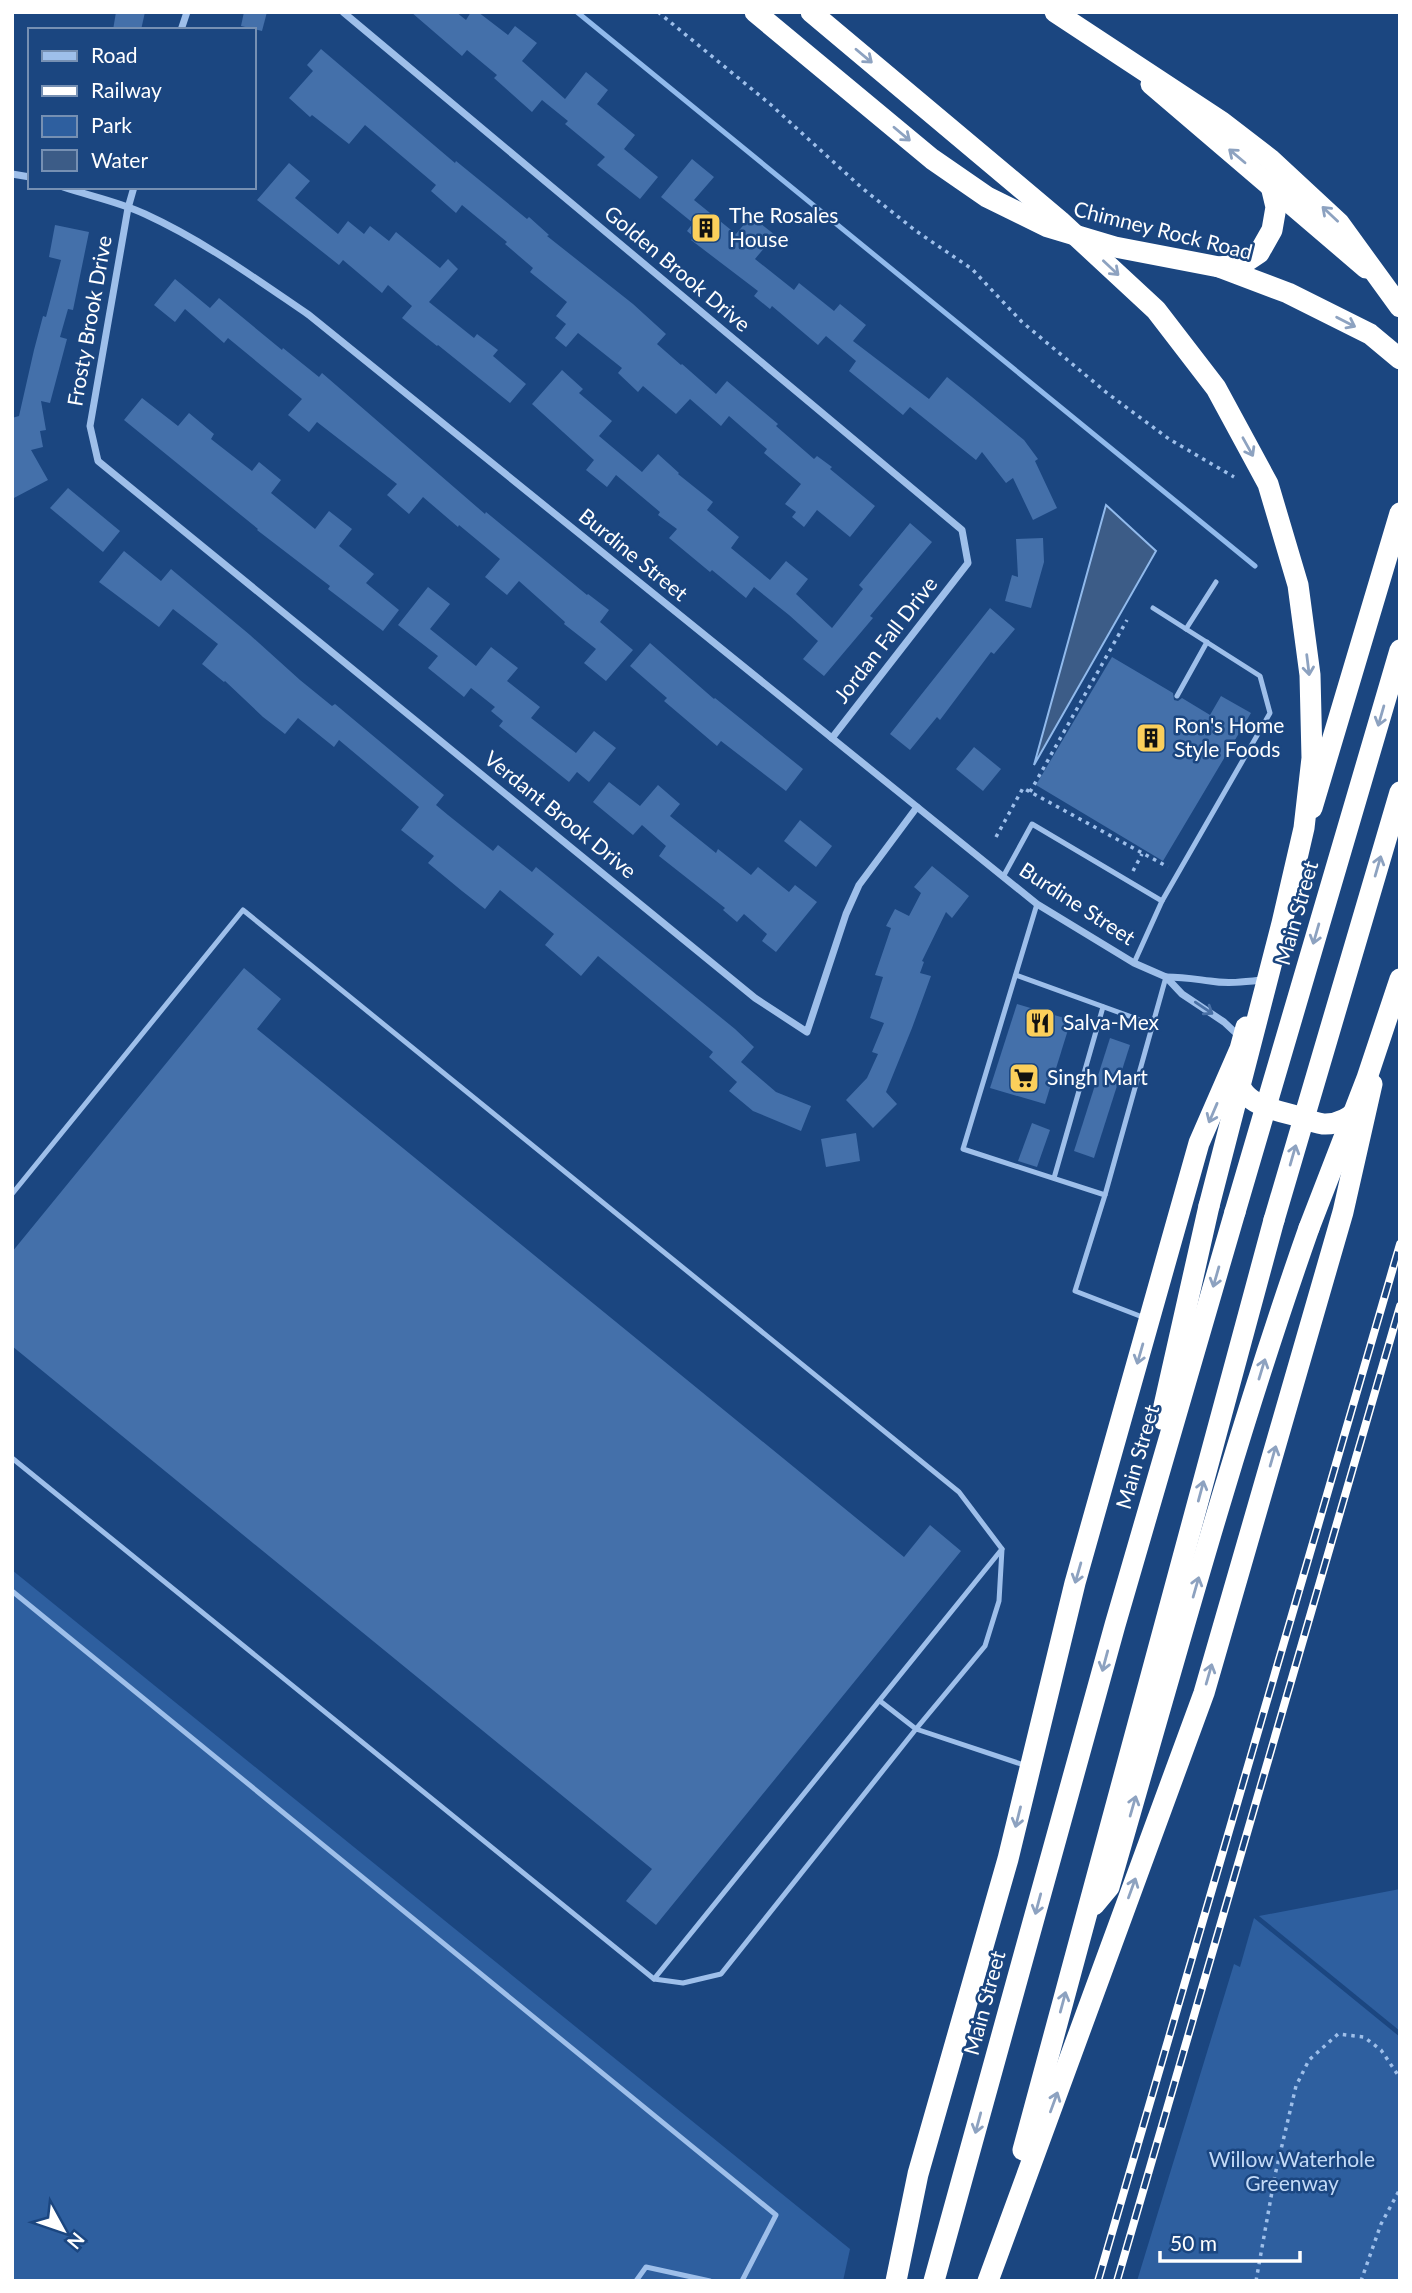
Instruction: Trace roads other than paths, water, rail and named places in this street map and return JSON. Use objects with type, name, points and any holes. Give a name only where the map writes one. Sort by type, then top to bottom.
[{"type":"highway","name":"Chimney Rock Road","points":[[755,12],[932,159],[987,197],[1048,227],[1115,247],[1219,267],[1288,293],[1370,334],[1400,359]]},
{"type":"highway","points":[[811,12],[1060,220],[1156,310],[1216,388],[1268,484],[1298,585],[1310,675],[1312,758],[1304,828],[1286,909],[1209,1206],[1115,1625]]},
{"type":"highway","points":[[1055,12],[1222,122],[1270,159],[1339,223],[1400,307]]},
{"type":"highway","points":[[1067,12],[1400,297]]},
{"type":"highway","points":[[1219,267],[1244,263],[1259,253],[1272,230],[1276,207],[1271,186]]},
{"type":"highway","points":[[896,2281],[918,2175],[1008,1859],[1075,1583],[1199,1143],[1241,1044],[1391,568],[1400,513]]},
{"type":"highway","name":"Main Street","points":[[934,2281],[1115,1625],[1400,650]]},
{"type":"highway","points":[[988,2281],[1274,1220],[1400,792]]},
{"type":"highway","points":[[1088,1911],[1110,1887],[1266,1353],[1367,1078],[1400,978]]},
{"type":"highway","points":[[988,2281],[1203,1693],[1343,1212],[1379,1049],[1400,978]]},
{"type":"highway","points":[[1241,1044],[1237,1076],[1244,1094],[1259,1105],[1324,1124],[1347,1119],[1360,1108],[1371,1089]]},
{"type":"street","name":"Golden Brook Drive","points":[[343,12],[962,530],[968,563]]},
{"type":"street","name":"Burdine Street","points":[[69,189],[142,212],[212,248],[310,315],[1037,904],[1134,963],[1166,977],[1182,993],[1224,1022],[1241,1044]]},
{"type":"street","name":"Frosty Brook Drive","points":[[98,461],[90,426],[133,189]]},
{"type":"street","name":"Verdant Brook Drive","points":[[98,461],[755,998],[807,1032],[846,914],[859,885],[917,807]]},
{"type":"street","name":"Jordan Fall Drive","points":[[832,738],[968,563]]},
{"type":"street","name":"Burdine Street","points":[[1166,977],[1188,976],[1211,982],[1237,983],[1261,980]]},
{"type":"lane","points":[[1186,629],[1216,582]]},
{"type":"lane","points":[[1134,963],[1162,901],[1270,713],[1260,676],[1153,608]]},
{"type":"lane","points":[[1177,695],[1207,642]]},
{"type":"lane","points":[[1003,877],[1032,824],[1162,901]]},
{"type":"lane","points":[[1037,904],[963,1149],[1105,1195]]},
{"type":"lane","points":[[12,1194],[243,910],[959,1492],[1002,1549],[999,1601],[985,1646],[721,1974],[683,1983],[654,1979],[12,1458]]},
{"type":"lane","points":[[1016,975],[1151,1024]]},
{"type":"lane","points":[[1149,1320],[1075,1291],[1166,977]]},
{"type":"lane","points":[[1054,1178],[1103,1006]]},
{"type":"lane","points":[[654,1979],[1002,1549]]},
{"type":"lane","points":[[12,1591],[776,2215],[742,2281]]},
{"type":"lane","points":[[880,1701],[916,1729],[1030,1767]]},
{"type":"lane","points":[[636,2281],[646,2267],[710,2281]]},
{"type":"water","points":[[1106,505],[1156,551],[1034,765]]},
{"type":"waterway","points":[[577,12],[1255,566]]},
{"type":"railway","points":[[1098,2281],[1400,1244]]},
{"type":"railway","points":[[1117,2281],[1400,1306]]},
{"type":"place","name":"The Rosales House","points":[[706,228]]},
{"type":"place","name":"Ron's Home Style Foods","points":[[1151,738]]},
{"type":"place","name":"Salva-Mex","points":[[1040,1023]]},
{"type":"place","name":"Singh Mart","points":[[1024,1078]]},
{"type":"park label","name":"Willow Waterhole Greenway","points":[[1292,2172]]}]
